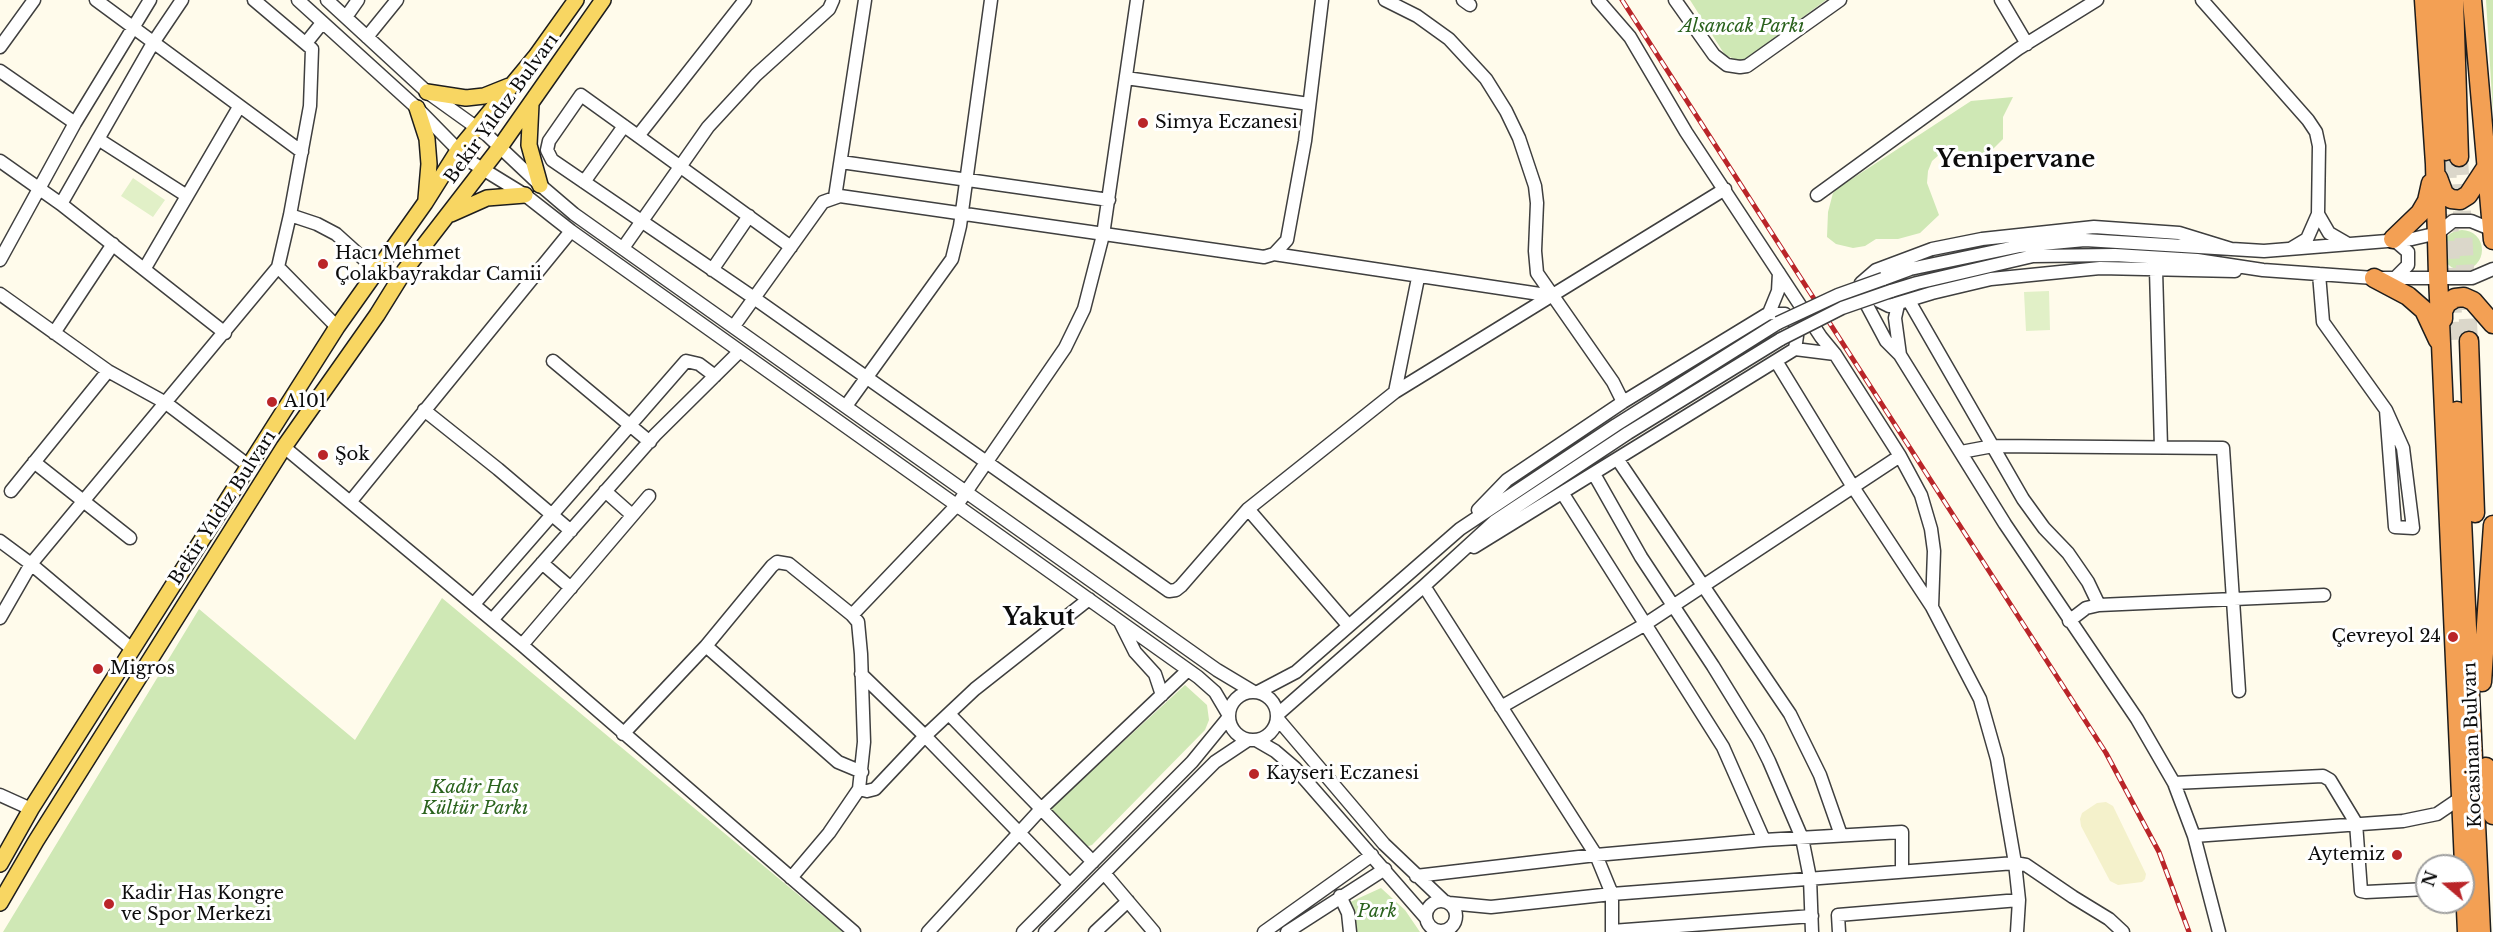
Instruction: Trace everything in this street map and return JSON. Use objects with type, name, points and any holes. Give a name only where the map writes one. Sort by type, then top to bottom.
[{"type":"highway","points":[[2393,239],[2420,213],[2447,161],[2424,0]]},
{"type":"highway","points":[[2440,0],[2447,161],[2441,191],[2447,197],[2455,200],[2468,195],[2490,175]]},
{"type":"highway","points":[[2454,0],[2447,161],[2438,233],[2438,276],[2455,346],[2452,600],[2463,854]]},
{"type":"highway","points":[[2472,0],[2490,175],[2493,240]]},
{"type":"highway","points":[[2374,278],[2408,296],[2424,310],[2455,346]]},
{"type":"highway","points":[[2455,346],[2443,311],[2451,300],[2459,297],[2469,299],[2493,324]]},
{"type":"highway","name":"Kocasinan Bulvarı","points":[[2455,346],[2481,932]]},
{"type":"highway","name":"Kocasinan Bulvarı","points":[[2455,346],[2482,682],[2493,925]]},
{"type":"highway","points":[[2482,682],[2493,525]]},
{"type":"highway","points":[[2452,600],[2469,665]]},
{"type":"highway","points":[[2462,793],[2472,721]]},
{"type":"highway","points":[[2486,767],[2493,815]]},
{"type":"highway","points":[[2466,914],[2467,932]]},
{"type":"main road","name":"Bekir Yıldız Bulvarı","points":[[0,864],[31,809],[337,327],[425,203],[459,149],[536,56],[576,0]]},
{"type":"main road","name":"Bekir Yıldız Bulvarı","points":[[0,903],[284,447],[405,270],[500,147],[603,0]]},
{"type":"main road","points":[[427,92],[466,98],[484,96],[511,85]]},
{"type":"main road","points":[[531,104],[529,145],[540,185]]},
{"type":"main road","points":[[417,108],[427,138],[429,156],[425,203]]},
{"type":"main road","points":[[448,215],[487,198],[525,195]]},
{"type":"street","points":[[0,47],[34,0]]},
{"type":"street","points":[[96,0],[302,152]]},
{"type":"street","points":[[0,260],[75,123],[150,0]]},
{"type":"street","points":[[62,204],[153,43],[182,0]]},
{"type":"street","points":[[0,618],[32,564],[278,267],[310,106],[312,49],[254,0]]},
{"type":"street","points":[[298,0],[417,108],[468,160],[525,195],[571,231],[739,352],[1209,686],[1228,716],[1234,733],[1275,751],[1295,768],[1385,868],[1430,926],[1440,931],[1452,928],[1473,912],[1491,907],[1612,894],[2016,863],[2026,865],[2109,919],[2122,932]]},
{"type":"street","points":[[327,0],[427,92],[476,127],[574,214],[1217,670],[1255,692],[1268,696],[1274,703],[1277,717],[1384,844],[1416,876],[1447,902],[1456,914],[1452,928]]},
{"type":"street","points":[[346,18],[358,0]]},
{"type":"street","points":[[367,37],[397,0]]},
{"type":"street","points":[[638,136],[745,0]]},
{"type":"street","points":[[623,248],[708,127],[756,75],[826,12],[833,0]]},
{"type":"street","points":[[835,197],[866,0]]},
{"type":"street","points":[[846,406],[952,259],[958,238],[991,0]]},
{"type":"street","points":[[852,615],[957,505],[1072,336],[1089,294],[1103,235],[1137,0]]},
{"type":"street","points":[[1274,254],[1287,240],[1310,104],[1322,0]]},
{"type":"street","points":[[1385,0],[1417,15],[1449,39],[1486,80],[1506,111],[1519,138],[1535,186],[1537,273],[1613,382],[1623,402]]},
{"type":"street","points":[[1598,0],[1630,37],[1686,132],[1821,337],[1835,354],[1900,456],[1921,495],[1930,529],[1934,551],[1932,607]]},
{"type":"street","points":[[1675,0],[1714,55],[1727,64],[1740,67],[1747,66],[1839,0]]},
{"type":"street","points":[[2001,0],[2027,44]]},
{"type":"street","points":[[1816,195],[2027,44],[2097,0]]},
{"type":"street","points":[[2202,0],[2313,126],[2319,147],[2318,214],[2307,239],[2291,249]]},
{"type":"street","points":[[306,43],[322,23]]},
{"type":"street","points":[[0,71],[75,123]]},
{"type":"street","points":[[1126,78],[1310,104]]},
{"type":"street","points":[[791,247],[581,95],[549,141],[548,150],[552,160],[754,298],[1169,591],[1181,586],[1248,509],[1395,392],[1725,189]]},
{"type":"street","points":[[145,268],[239,107]]},
{"type":"street","points":[[584,182],[624,126]]},
{"type":"street","points":[[98,139],[187,196]]},
{"type":"street","points":[[0,161],[62,204],[225,333]]},
{"type":"street","points":[[841,162],[1109,200]]},
{"type":"street","points":[[734,326],[823,202],[845,196],[1264,257],[1274,254],[1418,278],[1553,296]]},
{"type":"street","points":[[2318,214],[2329,233],[2349,244]]},
{"type":"street","points":[[290,215],[317,224],[336,234],[377,271]]},
{"type":"street","points":[[712,270],[749,216]]},
{"type":"street","points":[[1460,529],[1616,425],[1778,323],[1880,275],[2020,246],[2074,241],[2264,251],[2412,239],[2438,233],[2453,221],[2471,221],[2493,230]]},
{"type":"street","points":[[351,501],[571,231]]},
{"type":"street","points":[[2393,239],[2408,252],[2408,265],[2396,277]]},
{"type":"street","points":[[54,333],[113,244]]},
{"type":"street","points":[[1045,932],[1215,762],[1252,740],[1270,733],[1277,717],[1495,521],[1530,496],[1781,339],[1842,308],[1917,283],[2033,256],[2115,255],[2197,260],[2264,270],[2374,278],[2438,276],[2472,278],[2493,269]]},
{"type":"street","points":[[278,267],[337,327]]},
{"type":"street","points":[[1880,275],[1872,280],[1873,288],[1879,301],[1889,306],[1932,292],[1991,279],[2100,268],[2207,272],[2264,270]]},
{"type":"street","points":[[2156,270],[2161,447]]},
{"type":"street","points":[[1769,313],[1778,291],[1779,273]]},
{"type":"street","points":[[2319,274],[2323,322],[2386,410],[2403,448],[2413,528],[2395,527],[2386,410]]},
{"type":"street","points":[[1880,275],[1862,284],[1862,296],[1886,341],[1900,355],[2005,524],[2137,719],[2174,783],[2194,836],[2218,932]]},
{"type":"street","points":[[1395,392],[1418,278]]},
{"type":"street","points":[[0,294],[108,370],[166,403],[249,466]]},
{"type":"street","points":[[1900,355],[1895,318],[1904,303]]},
{"type":"street","points":[[1904,303],[2033,514],[2068,554],[2088,582],[2099,605]]},
{"type":"street","points":[[1023,932],[1192,762],[1228,716],[1232,703],[1237,697],[1255,692],[1296,672],[1460,529],[1507,480],[1623,402],[1769,313],[1785,314],[1795,323],[1797,336],[1795,349]]},
{"type":"street","points":[[1452,560],[1563,494],[1795,349],[1835,354]]},
{"type":"street","points":[[492,620],[650,442],[739,352]]},
{"type":"street","points":[[554,361],[650,442]]},
{"type":"street","points":[[474,604],[686,361],[699,364],[715,376]]},
{"type":"street","points":[[1776,361],[1853,488],[1932,607],[1972,681],[1985,715],[1996,759],[2016,863],[2019,900],[2018,932]]},
{"type":"street","points":[[11,491],[108,370]]},
{"type":"street","points":[[424,410],[571,531]]},
{"type":"street","points":[[284,447],[474,604],[854,932]]},
{"type":"street","points":[[1961,453],[1993,447],[2223,448],[2240,692]]},
{"type":"street","points":[[1501,707],[1644,625],[1900,456]]},
{"type":"street","points":[[1618,460],[1790,714],[1820,775],[1840,835]]},
{"type":"street","points":[[34,462],[130,538]]},
{"type":"street","points":[[1594,474],[1641,557],[1674,605],[1758,739],[1802,838],[1810,878],[1812,932]]},
{"type":"street","points":[[605,491],[632,515]]},
{"type":"street","points":[[1563,494],[1723,747],[1764,840]]},
{"type":"street","points":[[522,645],[649,496]]},
{"type":"street","points":[[1248,509],[1348,625]]},
{"type":"street","points":[[0,542],[32,564],[133,650]]},
{"type":"street","points":[[623,734],[706,646],[772,566],[780,562],[789,564],[852,615],[858,621],[861,674],[864,742],[860,789],[829,833],[791,878]]},
{"type":"street","points":[[542,563],[571,588]]},
{"type":"street","points":[[1424,586],[1596,855],[1612,894],[1612,931],[1812,916]]},
{"type":"street","points":[[2069,621],[2086,608],[2099,605],[2324,595]]},
{"type":"street","points":[[860,789],[867,791],[875,789],[925,736],[975,689],[1089,599]]},
{"type":"street","points":[[1120,621],[1135,652],[1155,674],[1162,694]]},
{"type":"street","points":[[706,646],[838,762],[862,772]]},
{"type":"street","points":[[928,932],[1041,809],[1188,670]]},
{"type":"street","points":[[861,674],[925,736],[1070,885]]},
{"type":"street","points":[[949,714],[1093,861]]},
{"type":"street","points":[[2174,783],[2323,776],[2330,780],[2356,823],[2361,891],[2415,890]]},
{"type":"street","points":[[2194,836],[2403,821],[2437,814],[2462,793]]},
{"type":"street","points":[[0,795],[31,809]]},
{"type":"street","points":[[1416,876],[1596,855],[1764,840],[1902,832],[1902,871]]},
{"type":"street","points":[[1264,932],[1372,855]]},
{"type":"street","points":[[1287,932],[1385,868]]},
{"type":"street","points":[[1104,873],[1154,932]]},
{"type":"street","points":[[1340,896],[1348,913],[1350,932]]},
{"type":"street","points":[[1839,932],[1838,915],[2019,900]]},
{"type":"street","points":[[1095,932],[1128,901]]},
{"type":"street","points":[[1430,926],[1431,905],[1447,902],[1491,907]]},
{"type":"shaded area","points":[[2106,802],[2113,806],[2146,874],[2142,882],[2118,885],[2110,881],[2081,826],[2082,813],[2097,803]]},
{"type":"green space","name":"Alsancak Parkı","points":[[1690,0],[1826,0],[1743,61],[1739,61],[1725,55]]},
{"type":"green space","points":[[2486,0],[2493,0],[2493,114]]},
{"type":"green space","points":[[2013,97],[2003,117],[2003,139],[1979,163],[1966,152],[1956,150],[1940,154],[1932,161],[1927,183],[1939,215],[1920,233],[1898,239],[1876,239],[1865,246],[1853,248],[1836,244],[1827,237],[1828,212],[1833,193],[1838,188],[1971,101]]},
{"type":"green space","points":[[133,178],[165,200],[153,217],[121,196]]},
{"type":"green space","points":[[2462,230],[2470,231],[2476,236],[2481,242],[2481,258],[2476,264],[2470,269],[2462,270],[2454,269],[2448,264],[2443,258],[2442,250],[2443,242],[2448,236],[2454,231]]},
{"type":"green space","points":[[2049,291],[2050,330],[2026,331],[2024,292]]},
{"type":"green space","name":"Kadir Has Kültür Parkı","points":[[442,598],[843,932],[3,932],[199,609],[355,740]]},
{"type":"green space","points":[[1185,685],[1207,705],[1209,720],[1205,730],[1092,845],[1085,847],[1048,811]]},
{"type":"green space","name":"Park","points":[[1381,888],[1405,910],[1420,932],[1352,932],[1348,903]]},
{"type":"tunnel","points":[[2459,157],[2469,341]]},
{"type":"tunnel","points":[[2447,160],[2454,343]]},
{"type":"railway","points":[[1622,0],[2106,753],[2159,852],[2189,932]]},
{"type":"place","name":"Simya Eczanesi","points":[[1143,123]]},
{"type":"place","name":"Hacı Mehmet Çolakbayrakdar Camii","points":[[323,264]]},
{"type":"place","name":"A101","points":[[272,402]]},
{"type":"place","name":"Şok","points":[[323,455]]},
{"type":"place","name":"Çevreyol 24","points":[[2453,637]]},
{"type":"place","name":"Migros","points":[[98,669]]},
{"type":"place","name":"Kayseri Eczanesi","points":[[1254,774]]},
{"type":"place","name":"Aytemiz","points":[[2397,855]]},
{"type":"place","name":"Kadir Has Kongre ve Spor Merkezi","points":[[109,904]]},
{"type":"district","name":"Yenipervane","points":[[2016,160]]},
{"type":"district","name":"Yakut","points":[[1039,618]]}]
